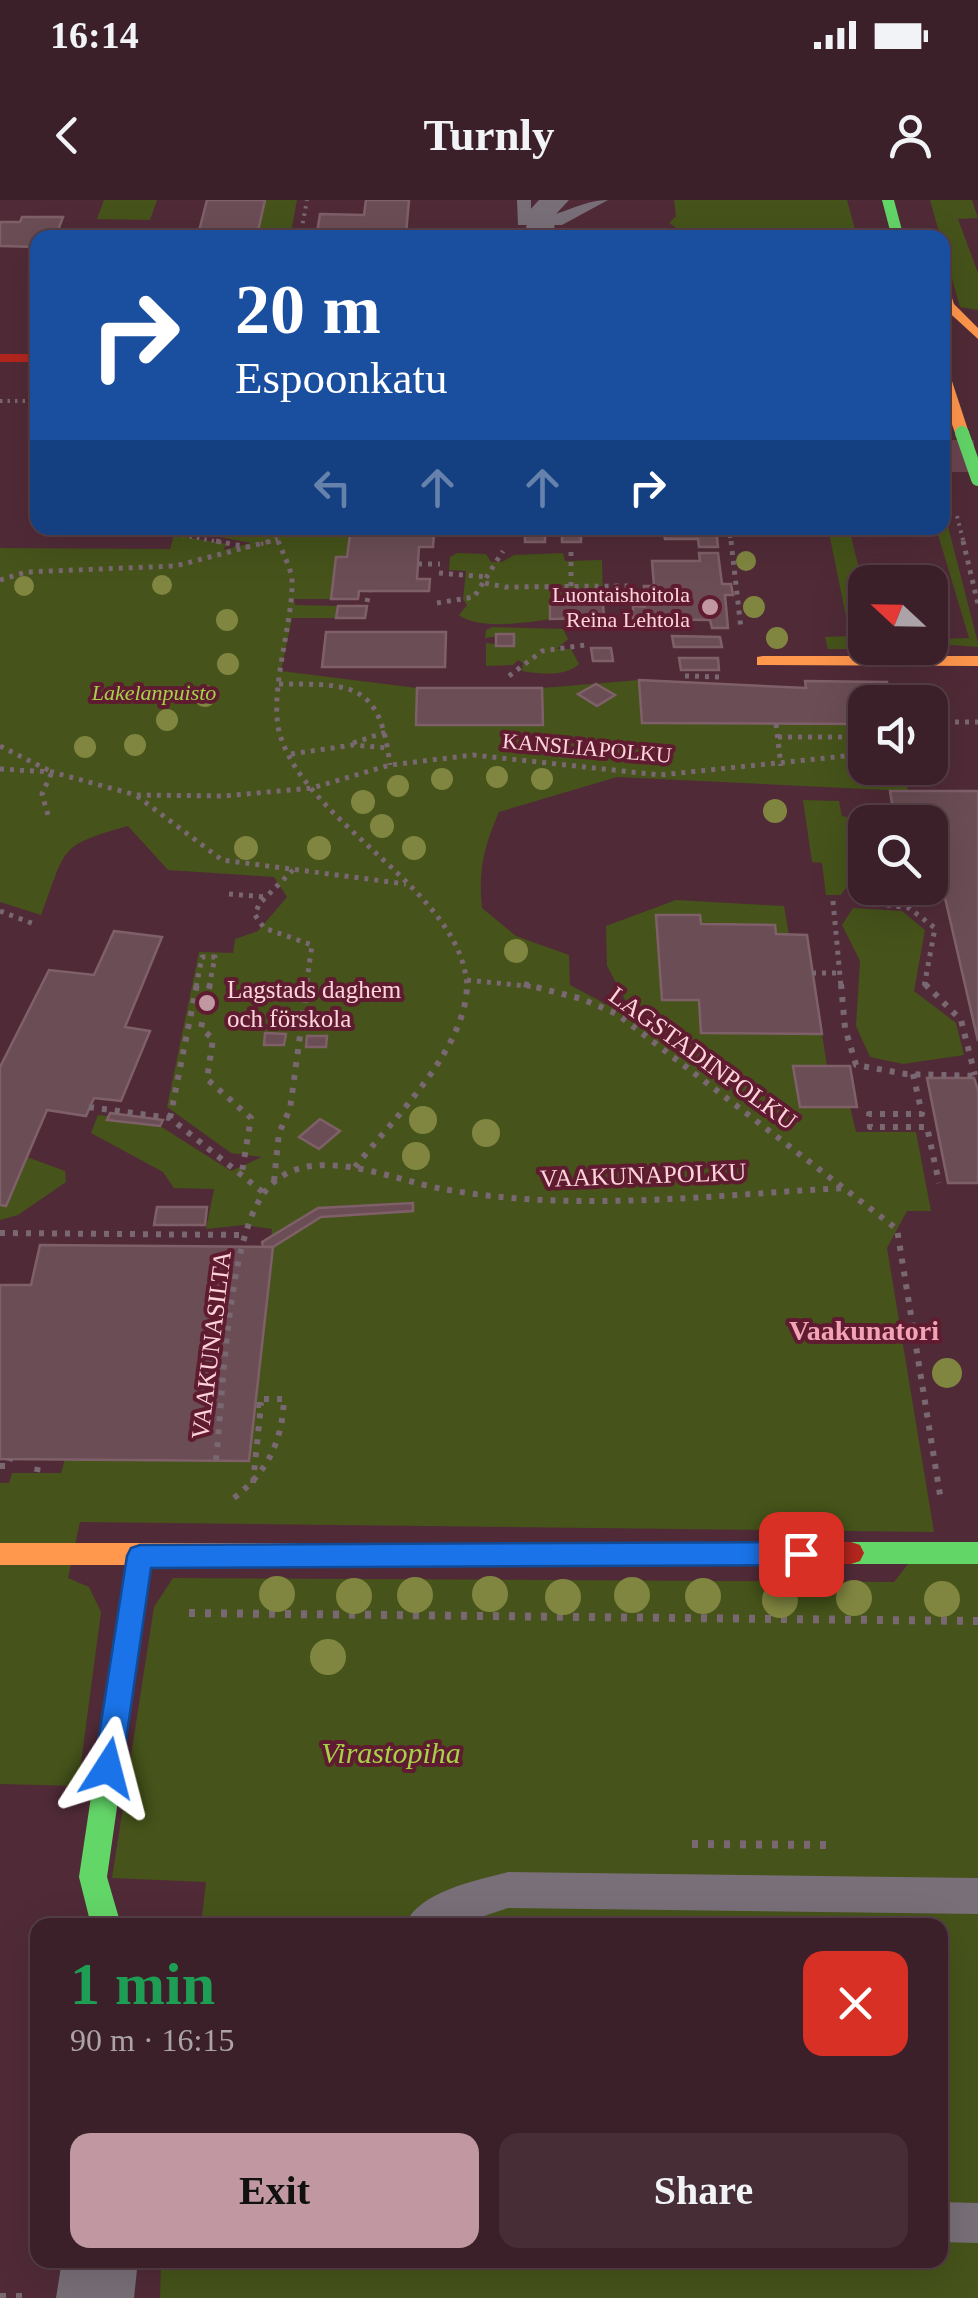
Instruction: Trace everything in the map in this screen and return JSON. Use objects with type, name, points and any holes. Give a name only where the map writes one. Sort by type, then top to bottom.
[{"type":"street","points":[[888,200],[896,230]]},
{"type":"street","points":[[950,307],[978,335]]},
{"type":"street","points":[[950,331],[978,335]]},
{"type":"street","points":[[0,344],[30,344]]},
{"type":"street","points":[[0,358],[30,358]]},
{"type":"street","points":[[950,370],[971,370]]},
{"type":"street","points":[[950,395],[978,479]]},
{"type":"street","points":[[764,661],[978,661]]},
{"type":"street","points":[[0,1554],[969,1553]]},
{"type":"street","points":[[104,1918],[93,1877],[140,1556]]},
{"type":"street","points":[[95,2298],[99,2268]]},
{"type":"lane","points":[[539,215],[557,222],[601,200]]},
{"type":"lane","points":[[435,1918],[461,1903],[508,1890],[978,1896]]},
{"type":"lane","points":[[948,2222],[978,2222]]},
{"type":"path","points":[[301,230],[307,200]]},
{"type":"path","points":[[0,401],[30,402]]},
{"type":"path","points":[[956,512],[978,604]]},
{"type":"path","points":[[202,535],[248,548]]},
{"type":"path","points":[[277,535],[293,581],[279,684],[280,738],[312,788],[448,927],[467,980],[467,1011],[445,1052],[356,1167]]},
{"type":"path","points":[[730,535],[744,652],[764,661]]},
{"type":"path","points":[[0,580],[26,572],[176,566],[280,539]]},
{"type":"path","points":[[437,603],[466,601],[487,580],[503,551]]},
{"type":"path","points":[[571,587],[572,552]]},
{"type":"path","points":[[418,564],[440,564]]},
{"type":"path","points":[[439,574],[571,587],[628,586]]},
{"type":"path","points":[[368,602],[369,591]]},
{"type":"path","points":[[509,676],[522,658],[560,646],[585,644]]},
{"type":"path","points":[[279,684],[344,684],[362,689],[370,696],[386,732],[390,765]]},
{"type":"path","points":[[948,722],[978,722]]},
{"type":"path","points":[[776,724],[781,766]]},
{"type":"path","points":[[347,746],[386,732]]},
{"type":"path","points":[[778,737],[848,738]]},
{"type":"path","points":[[0,746],[52,772],[136,796],[224,796],[312,788]]},
{"type":"path","points":[[290,754],[347,746],[388,748]]},
{"type":"path","name":"KANSLIAPOLKU","points":[[312,788],[390,765],[473,756],[660,775],[848,756]]},
{"type":"path","points":[[0,769],[52,772]]},
{"type":"path","points":[[48,815],[42,794],[52,772]]},
{"type":"path","points":[[136,796],[222,860],[406,884]]},
{"type":"path","points":[[0,1233],[245,1235],[264,1193],[274,1182],[279,1133],[290,1109],[312,945],[264,928],[255,916],[266,897],[292,870]]},
{"type":"path","points":[[229,894],[266,897]]},
{"type":"path","points":[[833,901],[846,1028],[856,1064],[913,1074],[976,1076],[962,1020],[924,988],[935,928],[909,908],[887,905]]},
{"type":"path","points":[[0,912],[34,924]]},
{"type":"path","points":[[170,1118],[202,957],[214,957],[202,1028],[213,1039],[207,1079],[251,1118],[242,1172]]},
{"type":"path","points":[[812,973],[840,973]]},
{"type":"path","name":"LAGSTADINPOLKU","points":[[467,980],[532,986],[596,1003],[617,1014],[846,1188]]},
{"type":"path","points":[[913,1074],[922,1114],[868,1114],[870,1127],[928,1127],[934,1134],[938,1183]]},
{"type":"path","points":[[90,1107],[170,1118],[264,1193]]},
{"type":"path","name":"VAAKUNAPOLKU","points":[[274,1182],[295,1169],[356,1167],[443,1189],[552,1200],[846,1188]]},
{"type":"path","points":[[196,1614],[974,1621],[969,1553],[942,1501],[897,1229],[846,1188]]},
{"type":"path","name":"VAAKUNASILTA","points":[[216,1460],[245,1235]]},
{"type":"path","points":[[284,1399],[284,1429],[272,1463],[253,1484],[261,1405],[255,1402],[284,1399]]},
{"type":"path","points":[[0,1466],[8,1466],[10,1459]]},
{"type":"path","points":[[38,1472],[39,1459]]},
{"type":"path","points":[[0,2297],[26,2297]]},
{"type":"green space","points":[[104,200],[157,200],[150,220],[97,219]]},
{"type":"green space","points":[[265,200],[297,200],[291,230],[258,230]]},
{"type":"green space","points":[[674,200],[847,200],[855,230],[679,230],[669,223],[676,216]]},
{"type":"green space","points":[[930,200],[972,200],[978,218],[958,219],[978,273],[978,310],[960,307],[950,271],[950,230],[938,230]]},
{"type":"green space","points":[[950,534],[978,647],[948,645],[948,639],[969,638],[938,535]]},
{"type":"green space","name":"Lakelanpuisto","points":[[174,535],[227,544],[223,550],[251,543],[210,535],[350,535],[347,557],[331,599],[294,599],[295,605],[338,606],[336,618],[292,618],[281,671],[417,688],[416,725],[542,725],[542,688],[639,680],[642,723],[848,724],[848,785],[907,785],[908,791],[617,777],[499,812],[483,859],[481,895],[482,908],[516,936],[569,955],[570,985],[636,1020],[607,966],[606,926],[676,900],[784,906],[789,935],[776,934],[774,925],[701,924],[699,915],[656,915],[662,999],[699,1000],[702,1033],[822,1034],[827,1066],[793,1067],[800,1107],[850,1107],[856,1132],[916,1132],[931,1211],[907,1211],[887,1248],[934,1532],[80,1522],[68,1578],[89,1587],[101,1612],[78,1786],[0,1784],[0,1483],[9,1483],[12,1473],[61,1473],[65,1459],[249,1460],[272,1229],[244,1225],[206,1229],[214,1189],[174,1188],[163,1172],[91,1133],[98,1115],[108,1116],[108,1120],[160,1126],[231,1171],[262,1157],[231,1153],[167,1107],[199,952],[233,953],[235,939],[258,931],[287,897],[274,877],[168,870],[128,826],[88,839],[67,853],[41,915],[0,902],[0,548],[170,549]]},
{"type":"green space","points":[[829,535],[851,535],[858,565],[848,565],[848,626]]},
{"type":"green space","points":[[457,553],[486,554],[491,562],[502,562],[514,555],[563,553],[565,561],[602,560],[603,604],[551,604],[550,619],[528,622],[490,624],[468,620],[459,615],[467,605],[463,599],[466,571],[449,570],[450,557]]},
{"type":"green space","points":[[563,629],[568,639],[557,649],[571,649],[579,664],[552,674],[522,671],[523,663],[518,660],[513,665],[486,666],[486,643],[513,646],[514,634],[485,638],[486,630]]},
{"type":"green space","points":[[848,636],[848,649],[828,649],[825,637]]},
{"type":"green space","points":[[803,800],[839,801],[842,816],[848,818],[848,885],[841,895],[826,895],[822,863],[812,862]]},
{"type":"green space","points":[[853,908],[902,911],[925,930],[914,991],[956,1023],[964,1055],[903,1064],[870,1057],[856,1026],[860,961],[842,925]]},
{"type":"green space","points":[[27,1157],[65,1171],[66,1182],[18,1215],[0,1220],[0,1205],[6,1205]]},
{"type":"green space","name":"Virastopiha","points":[[978,1563],[978,2298],[160,2298],[161,2268],[948,2268],[948,1918],[202,1918],[206,1882],[112,1878],[154,1607],[173,1578],[894,1582],[908,1564]]},
{"type":"building","points":[[207,200],[265,200],[258,230],[199,230]]},
{"type":"building","points":[[366,200],[409,200],[406,230],[317,230],[320,214],[364,215]]},
{"type":"building","points":[[22,217],[63,217],[58,230],[30,230],[30,247],[0,246],[0,222],[20,222]]},
{"type":"building","points":[[350,535],[434,535],[433,547],[419,547],[417,579],[430,579],[429,591],[359,591],[358,599],[331,599],[336,557],[347,557]]},
{"type":"building","points":[[525,535],[545,535],[545,542],[525,542]]},
{"type":"building","points":[[562,535],[581,535],[581,542],[562,542]]},
{"type":"building","points":[[664,535],[717,535],[718,547],[699,547],[698,539],[665,539]]},
{"type":"building","points":[[699,553],[718,553],[722,584],[731,584],[733,595],[725,595],[728,628],[712,628],[710,620],[633,619],[633,606],[645,607],[644,586],[654,586],[652,561],[700,561]]},
{"type":"building","points":[[550,604],[603,604],[604,618],[550,619]]},
{"type":"building","points":[[338,606],[367,606],[365,618],[336,618]]},
{"type":"building","points":[[326,632],[446,632],[445,667],[322,667]]},
{"type":"building","points":[[496,634],[514,634],[514,646],[496,646]]},
{"type":"building","points":[[672,636],[720,637],[722,647],[674,647]]},
{"type":"building","points":[[591,648],[611,648],[613,661],[593,661]]},
{"type":"building","points":[[679,658],[718,658],[719,670],[681,670]]},
{"type":"building","points":[[639,680],[806,688],[805,681],[888,685],[848,685],[848,724],[642,723]]},
{"type":"building","points":[[596,684],[615,695],[597,706],[578,694]]},
{"type":"building","points":[[417,688],[542,688],[543,725],[416,725]]},
{"type":"building","points":[[890,791],[978,791],[978,1041],[947,905],[948,805],[892,805]]},
{"type":"building","points":[[656,915],[700,915],[701,924],[775,925],[776,934],[807,935],[822,1034],[701,1033],[699,1000],[662,1000]]},
{"type":"building","points":[[114,931],[162,937],[125,1027],[150,1031],[121,1101],[94,1098],[86,1116],[47,1110],[6,1206],[0,1205],[0,1067],[49,970],[94,975]]},
{"type":"building","points":[[265,1033],[286,1034],[284,1045],[264,1045]]},
{"type":"building","points":[[307,1036],[327,1036],[326,1047],[306,1047]]},
{"type":"building","points":[[793,1066],[850,1066],[857,1107],[800,1107]]},
{"type":"building","points":[[927,1078],[974,1078],[978,1090],[978,1183],[948,1183]]},
{"type":"building","points":[[110,1113],[163,1120],[160,1126],[107,1120]]},
{"type":"building","points":[[320,1119],[340,1131],[319,1149],[299,1137]]},
{"type":"building","points":[[413,1203],[413,1211],[321,1217],[273,1247],[263,1247],[262,1242],[318,1208]]},
{"type":"building","points":[[157,1207],[207,1207],[205,1225],[154,1225]]},
{"type":"building","points":[[40,1245],[273,1247],[249,1461],[0,1459],[0,1285],[31,1285]]},
{"type":"tunnel","points":[[950,456],[978,456]]},
{"type":"traffic: fast","points":[[888,200],[896,230]]},
{"type":"traffic: fast","points":[[962,433],[978,479]]},
{"type":"traffic: fast","points":[[851,1553],[978,1553]]},
{"type":"traffic: fast","points":[[104,1918],[93,1877],[140,1556]]},
{"type":"traffic: slow","points":[[950,307],[978,335]]},
{"type":"traffic: slow","points":[[950,396],[962,433]]},
{"type":"traffic: slow","points":[[763,661],[978,661]]},
{"type":"traffic: slow","points":[[0,1554],[423,1554]]},
{"type":"traffic: jam","points":[[0,358],[30,358]]},
{"type":"traffic: jam","points":[[423,1554],[851,1553]]},
{"type":"place","name":"Luontaishoitola Reina Lehtola","points":[[710,607]]},
{"type":"place","name":"Lagstads daghem och förskola","points":[[207,1003]]},
{"type":"district","name":"Vaakunatori","points":[[864,1330]]},
{"type":"route","points":[[108,1768],[140,1556],[801,1554]]}]
